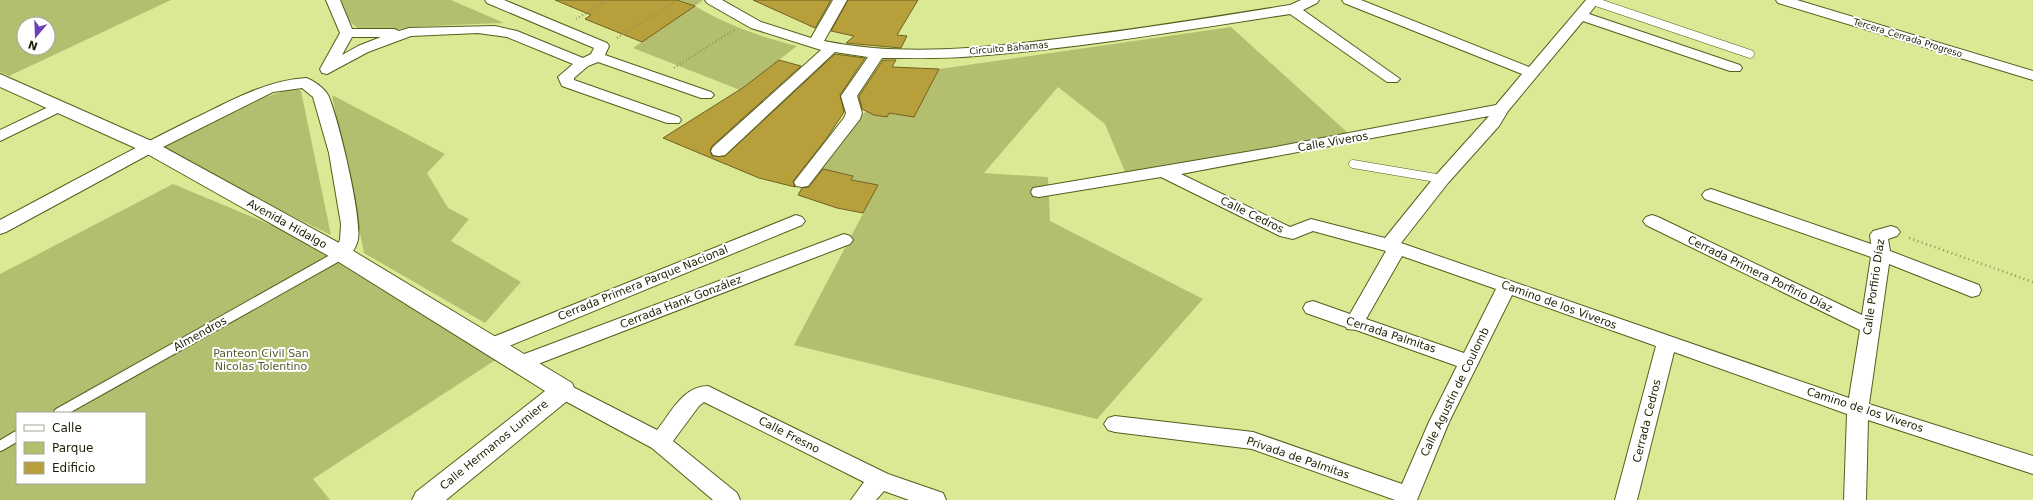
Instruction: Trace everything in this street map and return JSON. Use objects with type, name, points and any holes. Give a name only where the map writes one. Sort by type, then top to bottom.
[{"type":"street","points":[[327,70],[347,33],[334,0]]},
{"type":"street","points":[[492,0],[561,28],[600,52],[658,78],[706,95]]},
{"type":"street","name":"Circuito Bahamas","points":[[712,0],[756,25],[815,44],[878,54],[974,52],[1028,47],[1140,33],[1293,9],[1312,0]]},
{"type":"street","points":[[815,44],[840,0]]},
{"type":"street","points":[[1349,0],[1532,73]]},
{"type":"street","points":[[1354,324],[1393,247],[1442,179],[1493,123],[1501,109],[1579,14],[1593,0]]},
{"type":"street","name":"Tercera Cerrada Progreso","points":[[1783,0],[2033,76]]},
{"type":"street","points":[[1293,9],[1392,79]]},
{"type":"street","points":[[1579,14],[1735,68]]},
{"type":"street","points":[[347,33],[495,30],[512,34],[583,63]]},
{"type":"street","points":[[0,228],[149,147],[268,89],[289,84],[306,83],[363,49],[409,32]]},
{"type":"street","points":[[719,151],[832,47]]},
{"type":"street","points":[[600,52],[583,63],[566,77],[567,83],[673,120]]},
{"type":"street","points":[[802,182],[852,119],[854,113],[849,96],[878,54]]},
{"type":"street","name":"Avenida Hidalgo","points":[[0,80],[149,147],[342,254],[518,364],[563,390]]},
{"type":"street","points":[[306,83],[320,95],[337,153],[350,224],[349,240],[342,254]]},
{"type":"street","points":[[0,136],[58,107]]},
{"type":"street","name":"Calle Viveros","points":[[1039,192],[1164,172],[1355,138],[1501,109]]},
{"type":"street","name":"Calle Cedros","points":[[1164,172],[1286,232],[1294,233],[1311,225],[1393,247]]},
{"type":"street","points":[[1711,195],[1881,254],[1972,290]]},
{"type":"street","name":"Cerrada Primera Parque Nacional","points":[[490,346],[796,221]]},
{"type":"street","name":"Cerrada Primera Porfirio Díaz","points":[[1652,221],[1869,326]]},
{"type":"street","name":"Calle Porfirio Díaz","points":[[1855,500],[1858,409],[1869,326],[1881,254],[1879,235],[1891,232]]},
{"type":"street","name":"Cerrada Hank González","points":[[518,364],[844,240]]},
{"type":"street","name":"Camino de los Viveros","points":[[1393,247],[1858,409],[2033,465]]},
{"type":"street","name":"Calle Agustín de Coulomb","points":[[1407,497],[1438,422],[1470,362],[1507,286]]},
{"type":"street","name":"Cerrada Palmitas","points":[[1313,308],[1354,324],[1470,362]]},
{"type":"street","name":"Cerrada Cedros","points":[[1626,500],[1667,343]]},
{"type":"street","points":[[563,390],[660,442],[729,500]]},
{"type":"street","name":"Calle Hermanos Lumiere","points":[[426,500],[563,390]]},
{"type":"street","name":"Calle Fresno","points":[[660,442],[692,400],[700,394],[708,394],[880,480],[935,500]]},
{"type":"street","name":"Privada de Palmitas","points":[[1115,424],[1253,441],[1407,497]]},
{"type":"street","points":[[862,500],[880,480]]},
{"type":"lane","points":[[1593,0],[1750,54]]},
{"type":"lane","points":[[1353,164],[1442,179]]},
{"type":"lane","name":"Almendros","points":[[61,412],[342,254]]},
{"type":"lane","points":[[0,446],[16,437]]},
{"type":"path","points":[[561,28],[608,0]]},
{"type":"path","points":[[600,52],[676,1]]},
{"type":"path","points":[[658,78],[748,20]]},
{"type":"path","name":"Calle Porfirio Díaz","points":[[1891,232],[2033,282]]},
{"type":"green space","points":[[0,0],[171,0],[56,54],[56,16],[16,16],[16,56],[52,56],[9,76],[0,72]]},
{"type":"green space","points":[[340,0],[451,0],[504,23],[448,25],[367,31],[356,27],[350,21]]},
{"type":"green space","points":[[679,0],[703,0],[695,6]]},
{"type":"green space","points":[[695,6],[744,30],[797,46],[740,90],[633,48]]},
{"type":"green space","points":[[1231,27],[1348,133],[1126,174],[1105,124],[1058,87],[984,173],[1048,177],[1050,221],[1203,299],[1097,419],[794,345],[878,185],[851,180],[853,176],[838,172],[833,176],[814,172],[867,110],[886,117],[889,113],[914,117],[939,69]]},
{"type":"green space","points":[[294,88],[301,91],[331,235],[157,150],[262,98]]},
{"type":"green space","points":[[332,95],[445,154],[427,173],[448,208],[469,219],[451,241],[521,282],[485,323],[364,253]]},
{"type":"green space","name":"Panteon Civil San Nicolas Tolentino","points":[[173,184],[341,254],[500,357],[313,479],[330,500],[0,500],[0,274]]},
{"type":"building","points":[[555,0],[677,0],[695,6],[642,42],[585,19],[591,15]]},
{"type":"building","points":[[753,0],[831,0],[815,28]]},
{"type":"building","points":[[848,0],[918,0],[897,35],[907,36],[901,48],[846,43],[854,36],[831,31]]},
{"type":"building","points":[[835,54],[865,58],[840,95],[844,112],[827,138],[793,181],[795,187],[759,178],[663,138],[744,87],[779,60],[801,66],[712,146],[710,150],[712,156],[725,156]]},
{"type":"building","points":[[883,60],[896,60],[892,67],[939,69],[914,117],[889,113],[887,117],[874,115],[862,109],[859,96]]},
{"type":"building","points":[[823,169],[853,176],[851,180],[878,185],[863,213],[837,208],[798,195],[802,188],[809,187]]}]
